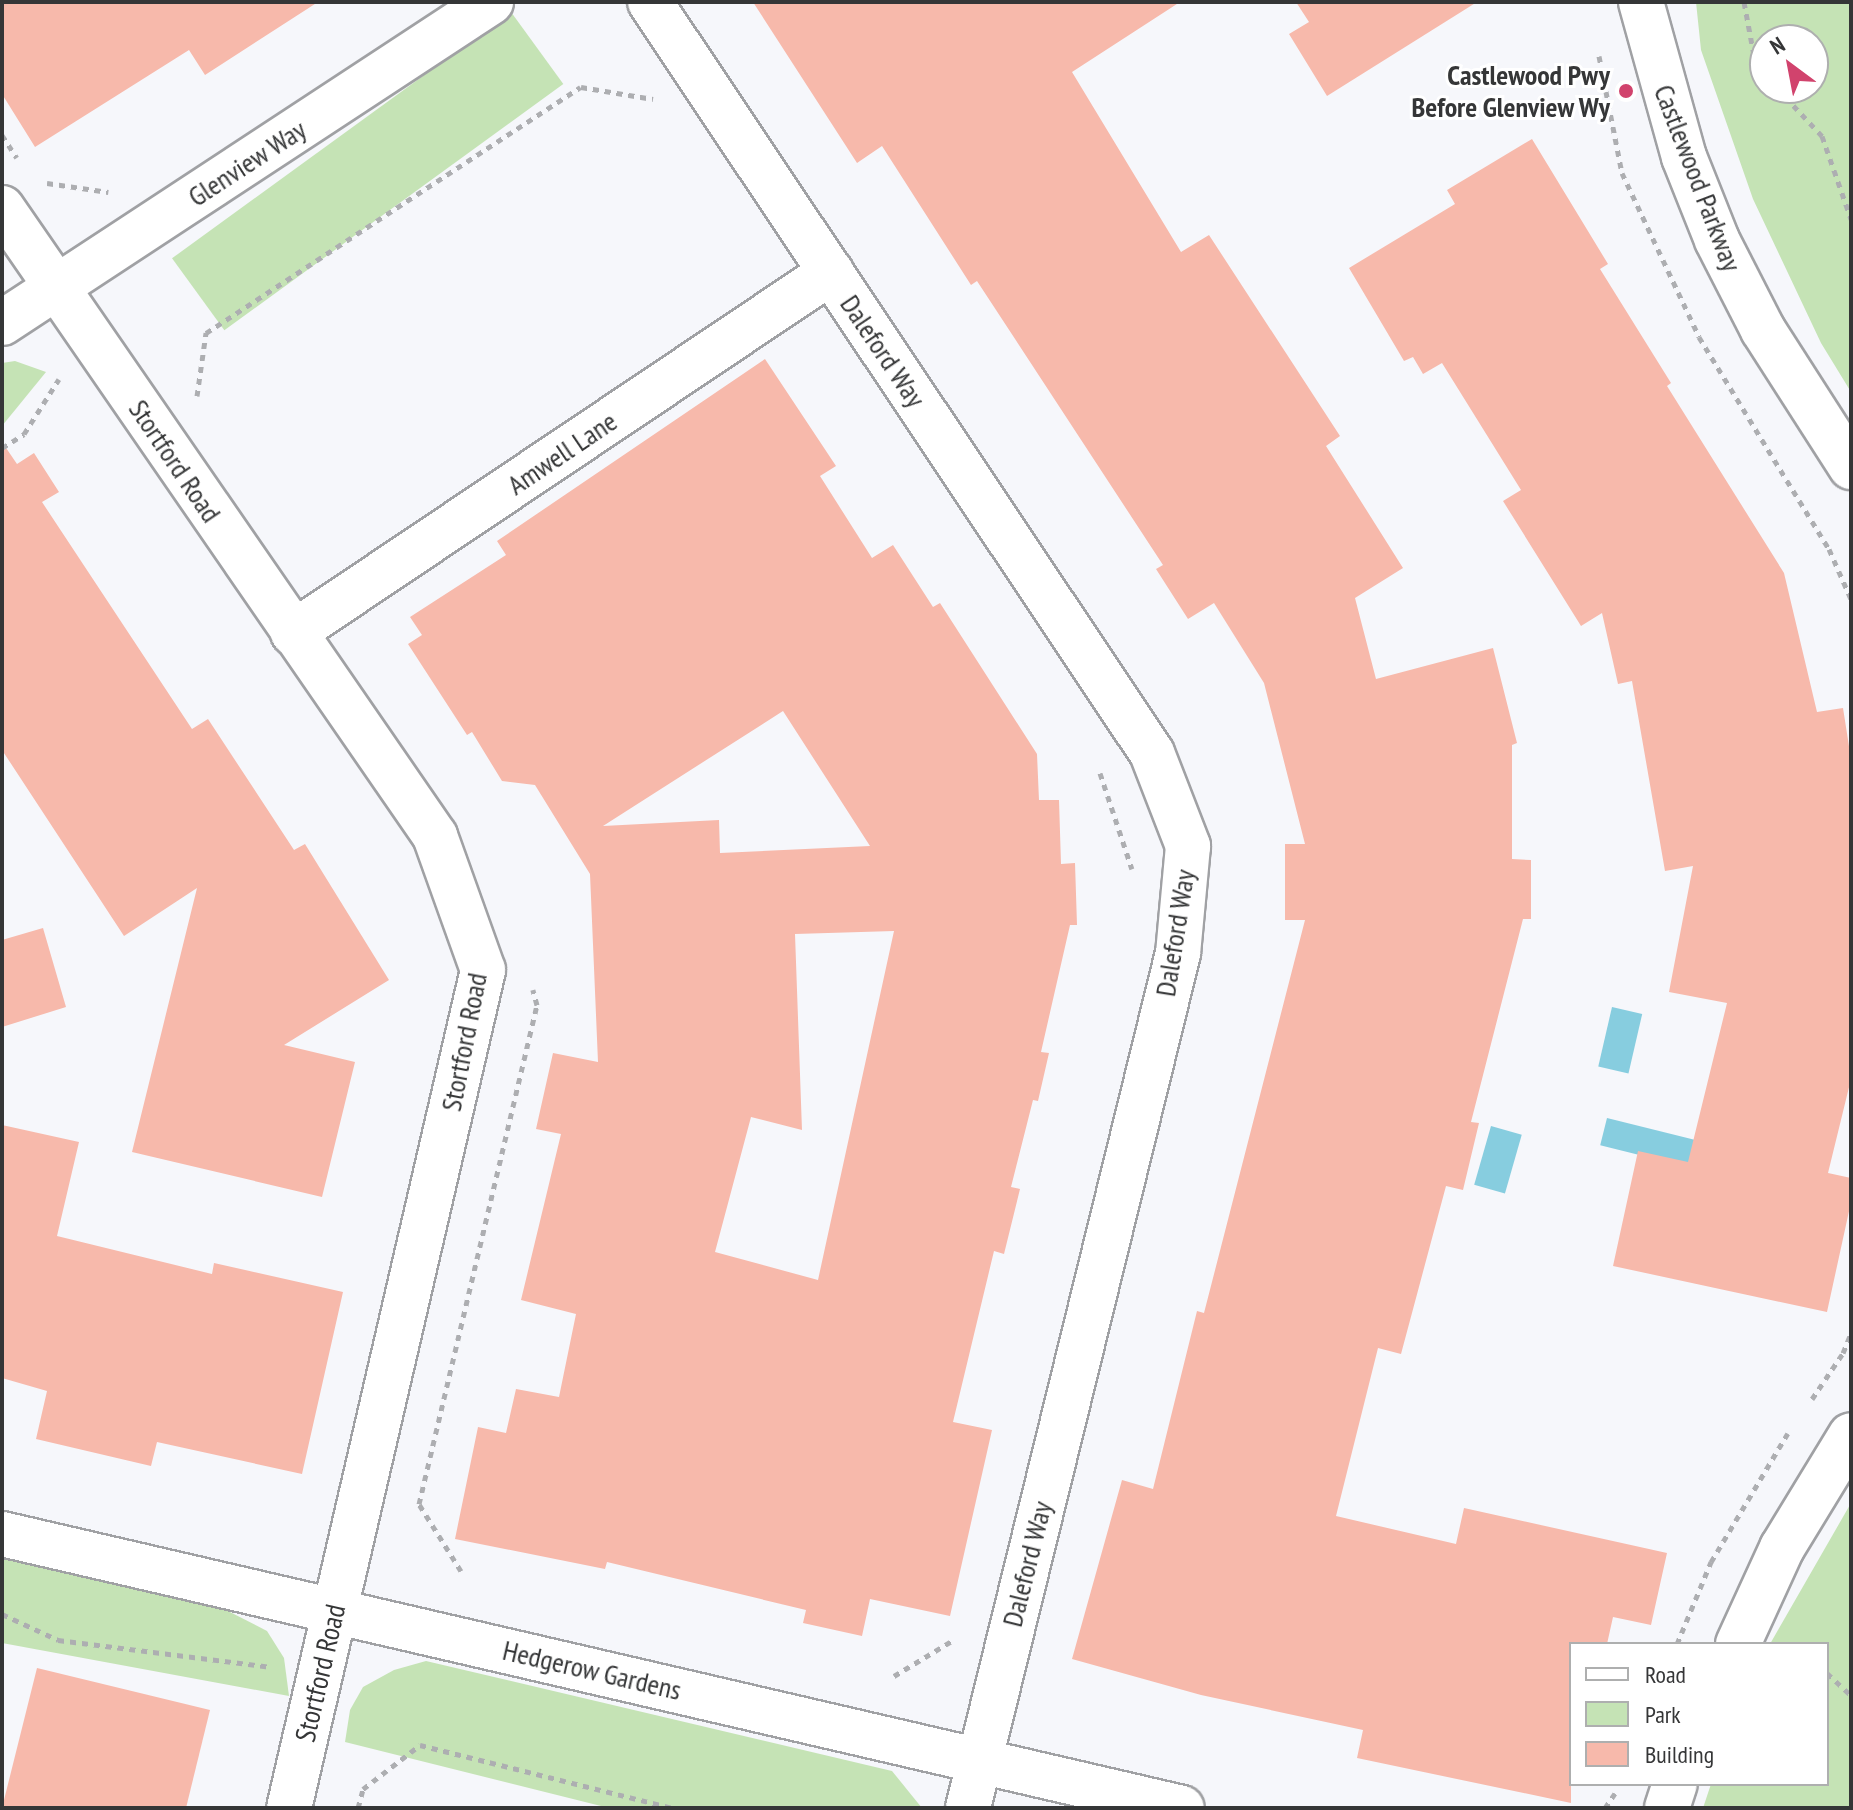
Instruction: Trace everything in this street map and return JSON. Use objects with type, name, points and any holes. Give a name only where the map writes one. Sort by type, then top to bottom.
[{"type":"street","name":"Glenview Way","points":[[2,323],[491,2]]},
{"type":"street","name":"Daleford Way","points":[[650,2],[1152,753],[1188,846],[1178,953],[968,1808]]},
{"type":"street","name":"Castlewood Parkway","points":[[1641,2],[1684,157],[1717,240],[1763,330],[1851,467]]},
{"type":"street","name":"Stortford Road","points":[[18,195],[57,287],[88,335],[435,836],[483,970],[289,1808]]},
{"type":"street","name":"Amwell Lane","points":[[293,633],[831,272]]},
{"type":"street","points":[[1739,1642],[1782,1548],[1851,1435]]},
{"type":"street","name":"Hedgerow Gardens","points":[[2,1534],[1182,1808]]},
{"type":"street","points":[[1667,1808],[1674,1786]]},
{"type":"path","points":[[1744,2],[1749,29]]},
{"type":"path","points":[[195,405],[206,333],[581,87],[655,99],[664,112]]},
{"type":"path","points":[[1792,104],[1822,136],[1851,219]]},
{"type":"path","points":[[2,135],[25,170]]},
{"type":"path","points":[[18,195],[111,192],[138,234]]},
{"type":"path","points":[[2,448],[24,434],[88,335]]},
{"type":"path","points":[[1097,762],[1135,878]]},
{"type":"path","points":[[461,1571],[419,1504],[537,1005],[529,976]]},
{"type":"path","points":[[2,1614],[58,1640],[320,1673]]},
{"type":"path","points":[[894,1676],[957,1638],[961,1622]]},
{"type":"path","points":[[1829,1675],[1851,1695]]},
{"type":"path","points":[[358,1808],[363,1789],[420,1745],[672,1808]]},
{"type":"path","points":[[1605,1808],[1617,1786]]},
{"type":"green space","points":[[1696,2],[1851,2],[1851,392],[1821,343],[1753,199],[1701,50]]},
{"type":"green space","points":[[511,12],[563,84],[224,330],[172,258]]},
{"type":"green space","points":[[15,361],[46,372],[2,426],[2,363]]},
{"type":"green space","points":[[1851,1503],[1851,1808],[1703,1808],[1710,1786],[1829,1786],[1829,1642],[1771,1642]]},
{"type":"green space","points":[[2,1556],[224,1609],[267,1631],[284,1658],[289,1696],[2,1643]]},
{"type":"green space","points":[[426,1661],[892,1771],[922,1808],[609,1808],[345,1742],[350,1710],[363,1687],[394,1670]]},
{"type":"water","points":[[1612,1007],[1642,1014],[1628,1073],[1598,1066]]},
{"type":"water","points":[[1607,1118],[1721,1146],[1714,1173],[1600,1145]]},
{"type":"water","points":[[1491,1126],[1522,1135],[1505,1193],[1474,1185]]},
{"type":"building","points":[[2,2],[318,2],[205,75],[189,50],[35,147],[2,94]]},
{"type":"building","points":[[753,2],[1180,2],[1072,72],[1181,252],[1209,235],[1340,436],[1326,446],[1403,568],[1355,598],[1376,679],[1493,648],[1517,743],[1512,745],[1512,859],[1531,860],[1531,919],[1523,919],[1471,1122],[1479,1123],[1463,1190],[1446,1186],[1401,1354],[1378,1348],[1336,1516],[1456,1544],[1464,1508],[1667,1553],[1651,1625],[1613,1617],[1607,1642],[1569,1642],[1571,1803],[1357,1758],[1363,1730],[1201,1695],[1072,1659],[1122,1480],[1153,1489],[1197,1311],[1204,1313],[1305,920],[1285,920],[1285,844],[1305,844],[1264,683],[1214,603],[1188,619],[1156,569],[1163,565],[977,281],[971,285],[882,146],[857,163]]},
{"type":"building","points":[[1296,2],[1477,2],[1327,96],[1289,34],[1309,22]]},
{"type":"building","points":[[1532,139],[1608,264],[1600,269],[1671,383],[1667,386],[1784,573],[1817,712],[1843,708],[1851,759],[1851,1079],[1828,1173],[1851,1178],[1851,1202],[1827,1312],[1613,1266],[1638,1151],[1688,1162],[1727,1003],[1669,992],[1693,866],[1665,871],[1632,681],[1618,684],[1602,613],[1581,626],[1503,501],[1521,490],[1442,363],[1423,374],[1413,357],[1404,361],[1349,268],[1455,204],[1447,190]]},
{"type":"building","points":[[765,359],[836,466],[820,476],[872,558],[893,545],[933,607],[940,603],[1037,754],[1039,800],[1059,800],[1061,864],[1075,863],[1077,925],[1070,925],[1041,1052],[1049,1053],[1038,1101],[1033,1100],[1011,1187],[1020,1189],[1004,1254],[994,1251],[953,1422],[992,1430],[950,1616],[870,1599],[862,1636],[803,1623],[806,1610],[607,1562],[605,1569],[455,1539],[478,1427],[506,1433],[516,1389],[559,1397],[576,1314],[521,1300],[561,1134],[536,1129],[553,1053],[598,1062],[590,874],[535,785],[502,781],[472,732],[467,735],[408,644],[422,635],[410,617],[506,555],[497,541]],"holes":[[[783,711],[870,846],[720,853],[719,820],[603,826]],[[894,931],[818,1280],[715,1252],[751,1117],[802,1130],[795,934]]]},
{"type":"building","points":[[2,442],[17,464],[34,453],[59,492],[42,502],[192,729],[208,719],[294,850],[305,844],[389,980],[284,1045],[355,1062],[322,1197],[132,1152],[197,888],[124,936],[2,750]]},
{"type":"building","points":[[43,928],[66,1007],[2,1027],[2,940]]},
{"type":"building","points":[[2,1125],[79,1142],[57,1236],[212,1274],[214,1263],[343,1292],[302,1474],[157,1442],[151,1466],[36,1439],[47,1391],[2,1378]]},
{"type":"building","points":[[37,1668],[210,1710],[186,1808],[2,1808]]},
{"type":"place","name":"Castlewood Pwy Before Glenview Wy","points":[[1626,91]]}]
